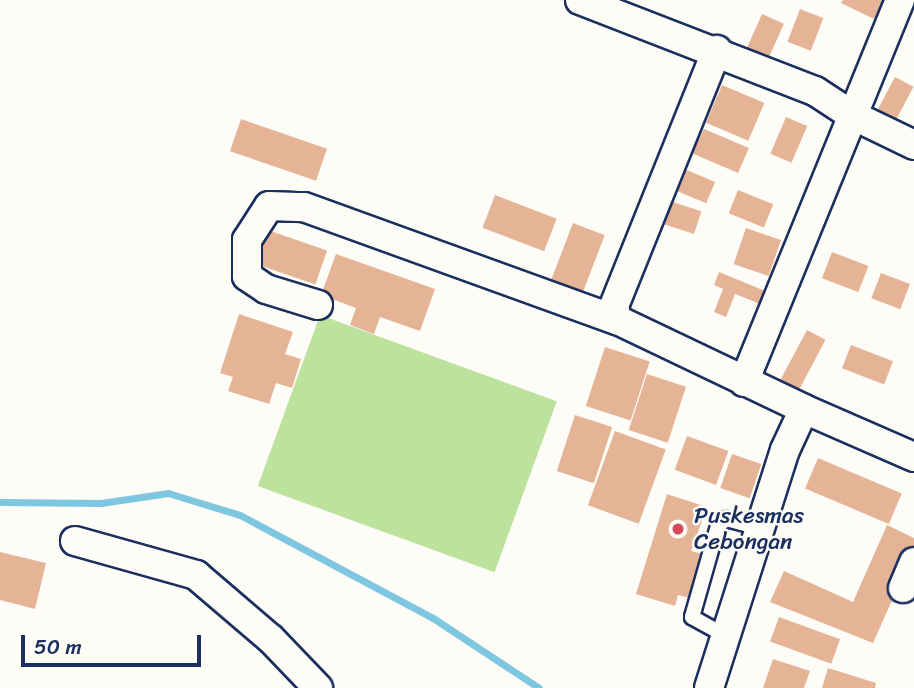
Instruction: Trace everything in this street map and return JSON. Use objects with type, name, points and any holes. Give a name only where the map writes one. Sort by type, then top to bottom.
[{"type":"street","points":[[580,0],[717,50],[815,92],[850,114],[914,145]]},
{"type":"street","points":[[744,382],[850,114],[900,0]]},
{"type":"street","points":[[617,320],[614,306],[717,50]]},
{"type":"street","points":[[318,305],[266,289],[247,276],[247,240],[269,206],[304,207],[617,320],[744,382],[914,457]]},
{"type":"street","points":[[709,688],[785,450],[804,409]]},
{"type":"street","points":[[75,541],[196,575],[318,688]]},
{"type":"street","points":[[903,588],[914,562]]},
{"type":"lane","points":[[726,636],[692,617],[719,526],[726,519],[760,528]]},
{"type":"green space","points":[[320,315],[557,401],[495,572],[258,486]]},
{"type":"building","points":[[843,0],[883,1],[874,19],[841,3]]},
{"type":"building","points":[[800,9],[823,18],[811,51],[787,42]]},
{"type":"building","points":[[762,14],[784,24],[766,64],[744,54]]},
{"type":"building","points":[[895,77],[914,87],[893,125],[875,115]]},
{"type":"building","points":[[722,85],[764,103],[748,141],[706,123]]},
{"type":"building","points":[[786,117],[807,126],[792,163],[770,154]]},
{"type":"building","points":[[241,119],[327,149],[316,181],[230,151]]},
{"type":"building","points":[[704,129],[749,148],[738,173],[682,149],[689,134],[699,139]]},
{"type":"building","points":[[682,168],[715,182],[706,203],[673,189]]},
{"type":"building","points":[[738,190],[773,204],[764,227],[729,213]]},
{"type":"building","points":[[495,195],[557,219],[544,251],[482,228]]},
{"type":"building","points":[[670,201],[701,211],[694,234],[663,224]]},
{"type":"building","points":[[573,223],[605,235],[580,300],[548,287]]},
{"type":"building","points":[[259,227],[327,250],[315,284],[247,261]]},
{"type":"building","points":[[746,228],[781,240],[769,276],[734,264]]},
{"type":"building","points":[[832,252],[868,266],[858,292],[822,278]]},
{"type":"building","points":[[336,254],[435,289],[420,331],[380,317],[374,334],[350,325],[356,308],[321,295]]},
{"type":"building","points":[[719,272],[770,293],[765,306],[735,294],[726,317],[714,312],[723,289],[714,285]]},
{"type":"building","points":[[881,273],[910,284],[900,309],[871,298]]},
{"type":"building","points":[[239,314],[293,332],[285,354],[301,359],[292,388],[276,383],[269,404],[228,391],[233,377],[220,373]]},
{"type":"building","points":[[807,330],[826,340],[799,390],[780,380]]},
{"type":"building","points":[[851,345],[893,361],[884,384],[842,368]]},
{"type":"building","points":[[605,347],[650,362],[631,420],[586,406]]},
{"type":"building","points":[[647,374],[686,387],[668,443],[629,430]]},
{"type":"building","points":[[575,415],[612,427],[594,483],[557,471]]},
{"type":"building","points":[[615,431],[666,449],[639,524],[588,505]]},
{"type":"building","points":[[687,436],[728,451],[716,485],[675,470]]},
{"type":"building","points":[[732,454],[761,464],[750,498],[720,488]]},
{"type":"building","points":[[818,458],[902,494],[889,524],[805,488]]},
{"type":"building","name":"Puskesmas Cebongan","points":[[667,494],[707,507],[691,551],[706,555],[693,599],[678,595],[675,606],[636,594]]},
{"type":"building","points":[[887,525],[914,538],[914,551],[873,643],[770,602],[784,571],[853,602]]},
{"type":"building","points":[[0,552],[46,563],[35,609],[0,600]]},
{"type":"building","points":[[779,617],[840,639],[831,664],[770,641]]},
{"type":"building","points":[[773,659],[810,671],[804,688],[763,688]]},
{"type":"building","points":[[828,668],[876,683],[875,688],[822,688]]},
{"type":"waterway","points":[[0,502],[101,503],[168,493],[240,515],[433,618],[539,688]]},
{"type":"place","name":"Puskesmas Cebongan","points":[[678,529]]}]
